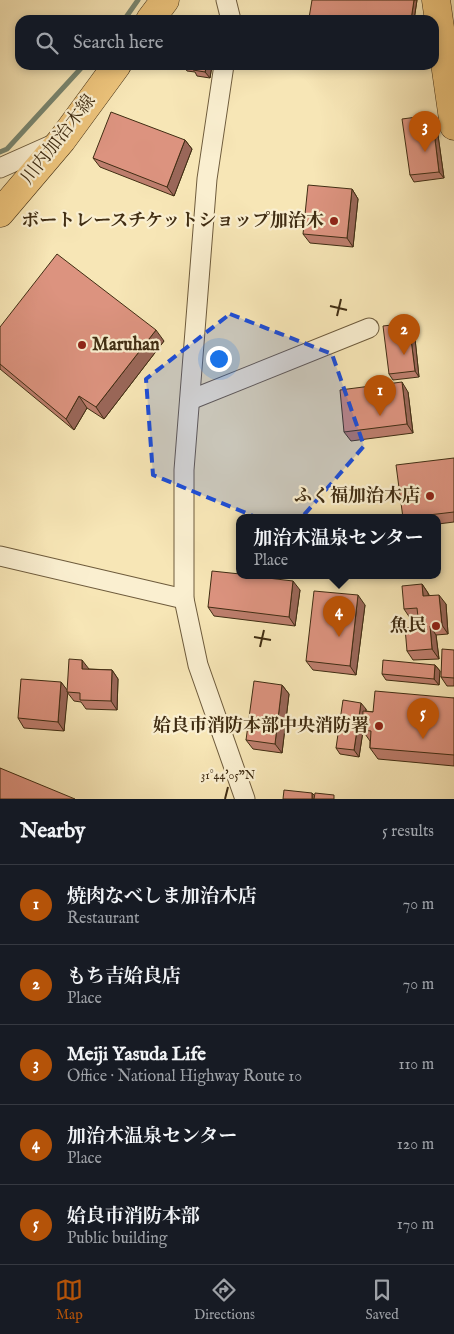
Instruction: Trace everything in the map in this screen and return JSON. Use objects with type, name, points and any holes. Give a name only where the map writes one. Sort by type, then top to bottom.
[{"type":"main road","points":[[154,15],[165,0]]},
{"type":"main road","points":[[436,0],[438,15]]},
{"type":"main road","points":[[439,21],[454,126]]},
{"type":"main road","name":"川内加治木線","points":[[0,213],[62,140],[113,70]]},
{"type":"street","points":[[226,0],[230,15]]},
{"type":"street","points":[[223,70],[207,180],[184,470],[184,599],[198,665],[245,799]]},
{"type":"street","points":[[0,168],[62,140]]},
{"type":"street","points":[[190,400],[369,328]]},
{"type":"street","points":[[0,556],[184,599]]},
{"type":"highlighted area","points":[[230,314],[332,354],[364,446],[290,531],[153,475],[146,379]]},
{"type":"building","points":[[312,0],[414,0],[412,15],[310,15]]},
{"type":"building","points":[[111,112],[185,140],[167,187],[93,158]]},
{"type":"building","points":[[432,115],[439,172],[410,175],[402,119]]},
{"type":"building","name":"ボートレースチケットショップ加治木","points":[[308,185],[352,189],[347,238],[303,234]]},
{"type":"building","name":"Maruhan","points":[[57,254],[156,330],[96,407],[79,396],[66,419],[0,364],[0,327]]},
{"type":"building","points":[[409,323],[415,371],[389,374],[383,326]]},
{"type":"building","points":[[402,382],[407,424],[344,432],[340,390]]},
{"type":"building","name":"ふく福加治木店","points":[[454,458],[454,512],[402,514],[396,465]]},
{"type":"building","points":[[212,571],[236,574],[236,579],[293,581],[289,617],[208,607]]},
{"type":"building","points":[[422,584],[423,596],[439,595],[442,625],[430,626],[432,649],[407,651],[405,628],[419,626],[417,608],[404,609],[402,586]]},
{"type":"building","points":[[314,591],[358,595],[350,666],[306,661]]},
{"type":"building","points":[[442,649],[454,650],[454,678],[441,677]]},
{"type":"building","points":[[69,659],[82,660],[82,669],[112,670],[111,701],[80,700],[80,693],[67,692]]},
{"type":"building","points":[[383,660],[435,665],[434,679],[382,674]]},
{"type":"building","points":[[21,679],[61,682],[58,722],[18,718]]},
{"type":"building","points":[[254,681],[282,685],[275,744],[246,740]]},
{"type":"building","points":[[375,691],[454,698],[454,755],[370,748],[371,731],[362,730],[363,711],[373,712]]},
{"type":"building","points":[[343,700],[361,703],[354,750],[336,748]]},
{"type":"building","points":[[0,768],[75,799],[0,799]]},
{"type":"building","points":[[284,790],[312,793],[312,799],[283,799]]},
{"type":"building","points":[[315,793],[334,795],[334,799],[314,799]]},
{"type":"waterway","points":[[128,15],[138,0]]},
{"type":"waterway","points":[[0,152],[7,149],[79,70]]},
{"type":"place","name":"Meiji Yasuda Life","points":[[425,152]]},
{"type":"place","name":"ボートレースチケットショップ加治木","points":[[334,221]]},
{"type":"place","name":"Maruhan","points":[[82,345]]},
{"type":"place","name":"もち吉姶良店","points":[[404,355]]},
{"type":"place","name":"焼肉なべしま加治木店","points":[[380,416]]},
{"type":"place","name":"ふく福加治木店","points":[[430,496]]},
{"type":"place","name":"魚民","points":[[436,626]]},
{"type":"place","name":"加治木温泉センター","points":[[339,637]]},
{"type":"place","name":"姶良市消防本部中央消防署","points":[[379,726]]},
{"type":"place","name":"姶良市消防本部","points":[[423,739]]}]
